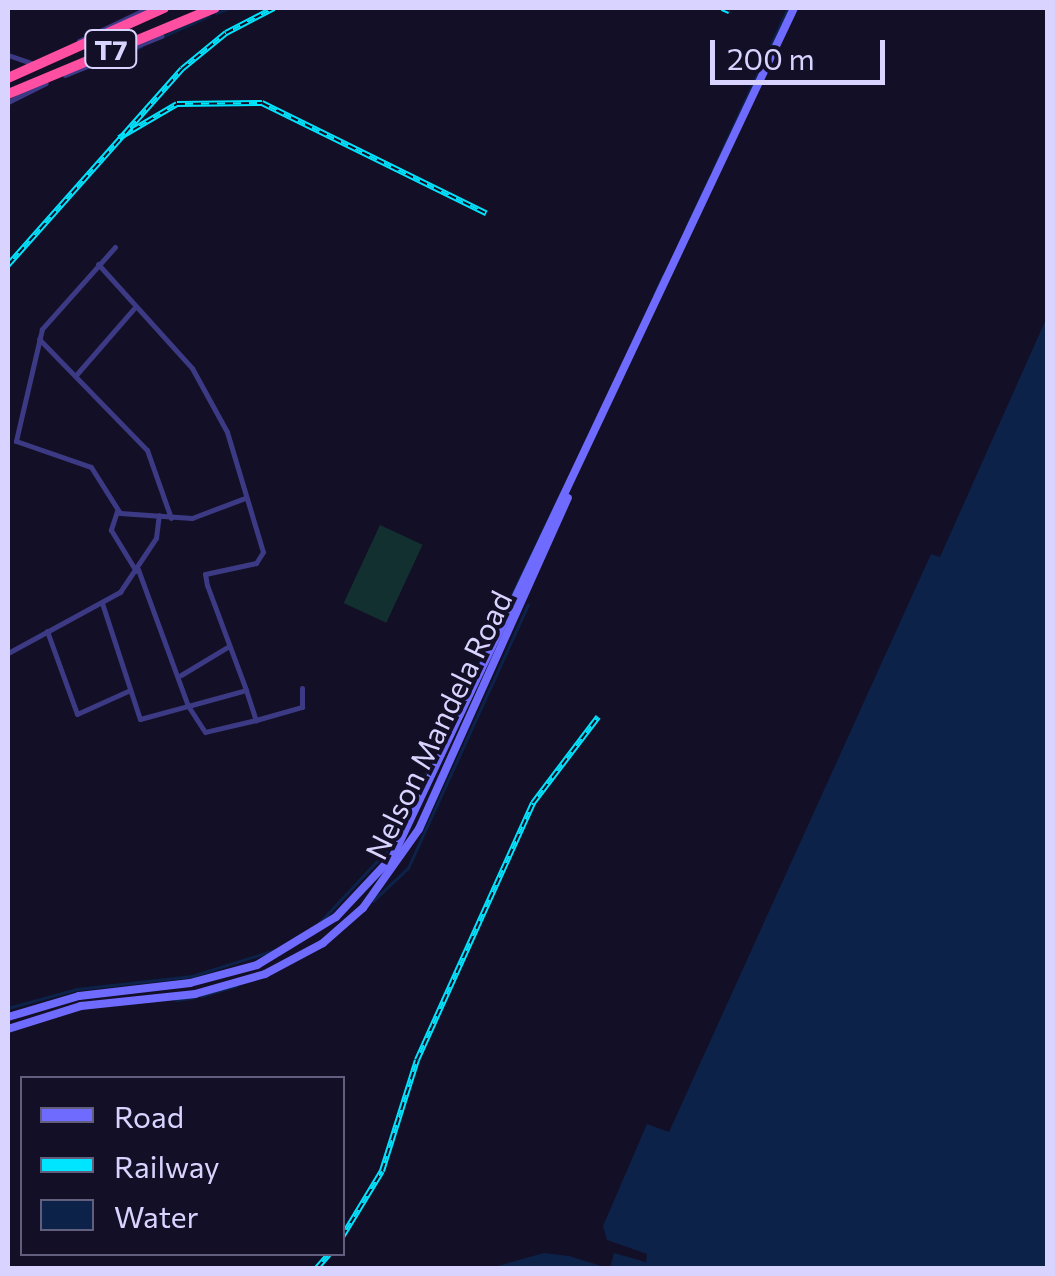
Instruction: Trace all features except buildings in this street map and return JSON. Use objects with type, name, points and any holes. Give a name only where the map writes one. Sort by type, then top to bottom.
[{"type":"highway","name":"T7","points":[[8,76],[164,8]]},
{"type":"highway","name":"T7","points":[[8,98],[219,8]]},
{"type":"main road","name":"Nelson Mandela Road","points":[[8,1017],[79,996],[190,983],[258,965],[314,934],[356,900],[412,822],[794,8]]},
{"type":"main road","name":"Nelson Mandela Road","points":[[8,1029],[81,1006],[195,994],[265,974],[323,943],[363,908],[400,862],[426,816],[574,479]]},
{"type":"street","points":[[8,54],[35,63],[148,8]]},
{"type":"street","points":[[115,247],[48,319],[39,339],[16,441],[90,467],[117,511]]},
{"type":"street","points":[[98,264],[212,396],[261,558],[205,574],[256,720]]},
{"type":"street","points":[[76,375],[136,305]]},
{"type":"street","points":[[39,339],[148,450],[171,518]]},
{"type":"street","points":[[117,511],[171,518],[219,512],[244,498]]},
{"type":"street","points":[[117,511],[110,530],[137,570],[181,675],[188,706],[205,732],[302,707],[302,688]]},
{"type":"street","points":[[8,653],[102,602],[137,570],[156,538],[159,514]]},
{"type":"street","points":[[102,602],[128,691],[144,720],[246,690]]},
{"type":"street","points":[[47,632],[78,715],[128,691]]},
{"type":"street","points":[[181,675],[229,646]]},
{"type":"green space","points":[[380,525],[423,545],[386,623],[344,603]]},
{"type":"water","points":[[1047,317],[1047,1268],[610,1268],[614,1253],[646,1262],[647,1254],[607,1240],[603,1226],[647,1124],[669,1132],[931,554],[940,557]]},
{"type":"water","points":[[544,1253],[569,1256],[608,1268],[490,1268]]},
{"type":"waterway","points":[[216,13],[229,8]]},
{"type":"waterway","points":[[713,170],[788,8]]},
{"type":"waterway","points":[[162,37],[209,16]]},
{"type":"waterway","points":[[116,59],[141,47]]},
{"type":"waterway","points":[[686,228],[710,177]]},
{"type":"waterway","points":[[654,295],[663,276]]},
{"type":"waterway","points":[[320,922],[391,846],[561,492]]},
{"type":"waterway","points":[[373,901],[408,868],[528,605]]},
{"type":"waterway","points":[[8,1008],[77,989],[192,976],[275,950]]},
{"type":"waterway","points":[[201,996],[237,986]]},
{"type":"waterway","points":[[176,1000],[193,998]]},
{"type":"railway","points":[[8,265],[182,69],[226,33],[274,8]]},
{"type":"railway","points":[[722,8],[729,11]]},
{"type":"railway","points":[[119,138],[177,104],[262,103],[486,213]]},
{"type":"railway","points":[[345,1232],[382,1171],[417,1060],[533,803],[598,717]]},
{"type":"railway","points":[[317,1268],[327,1256]]}]
